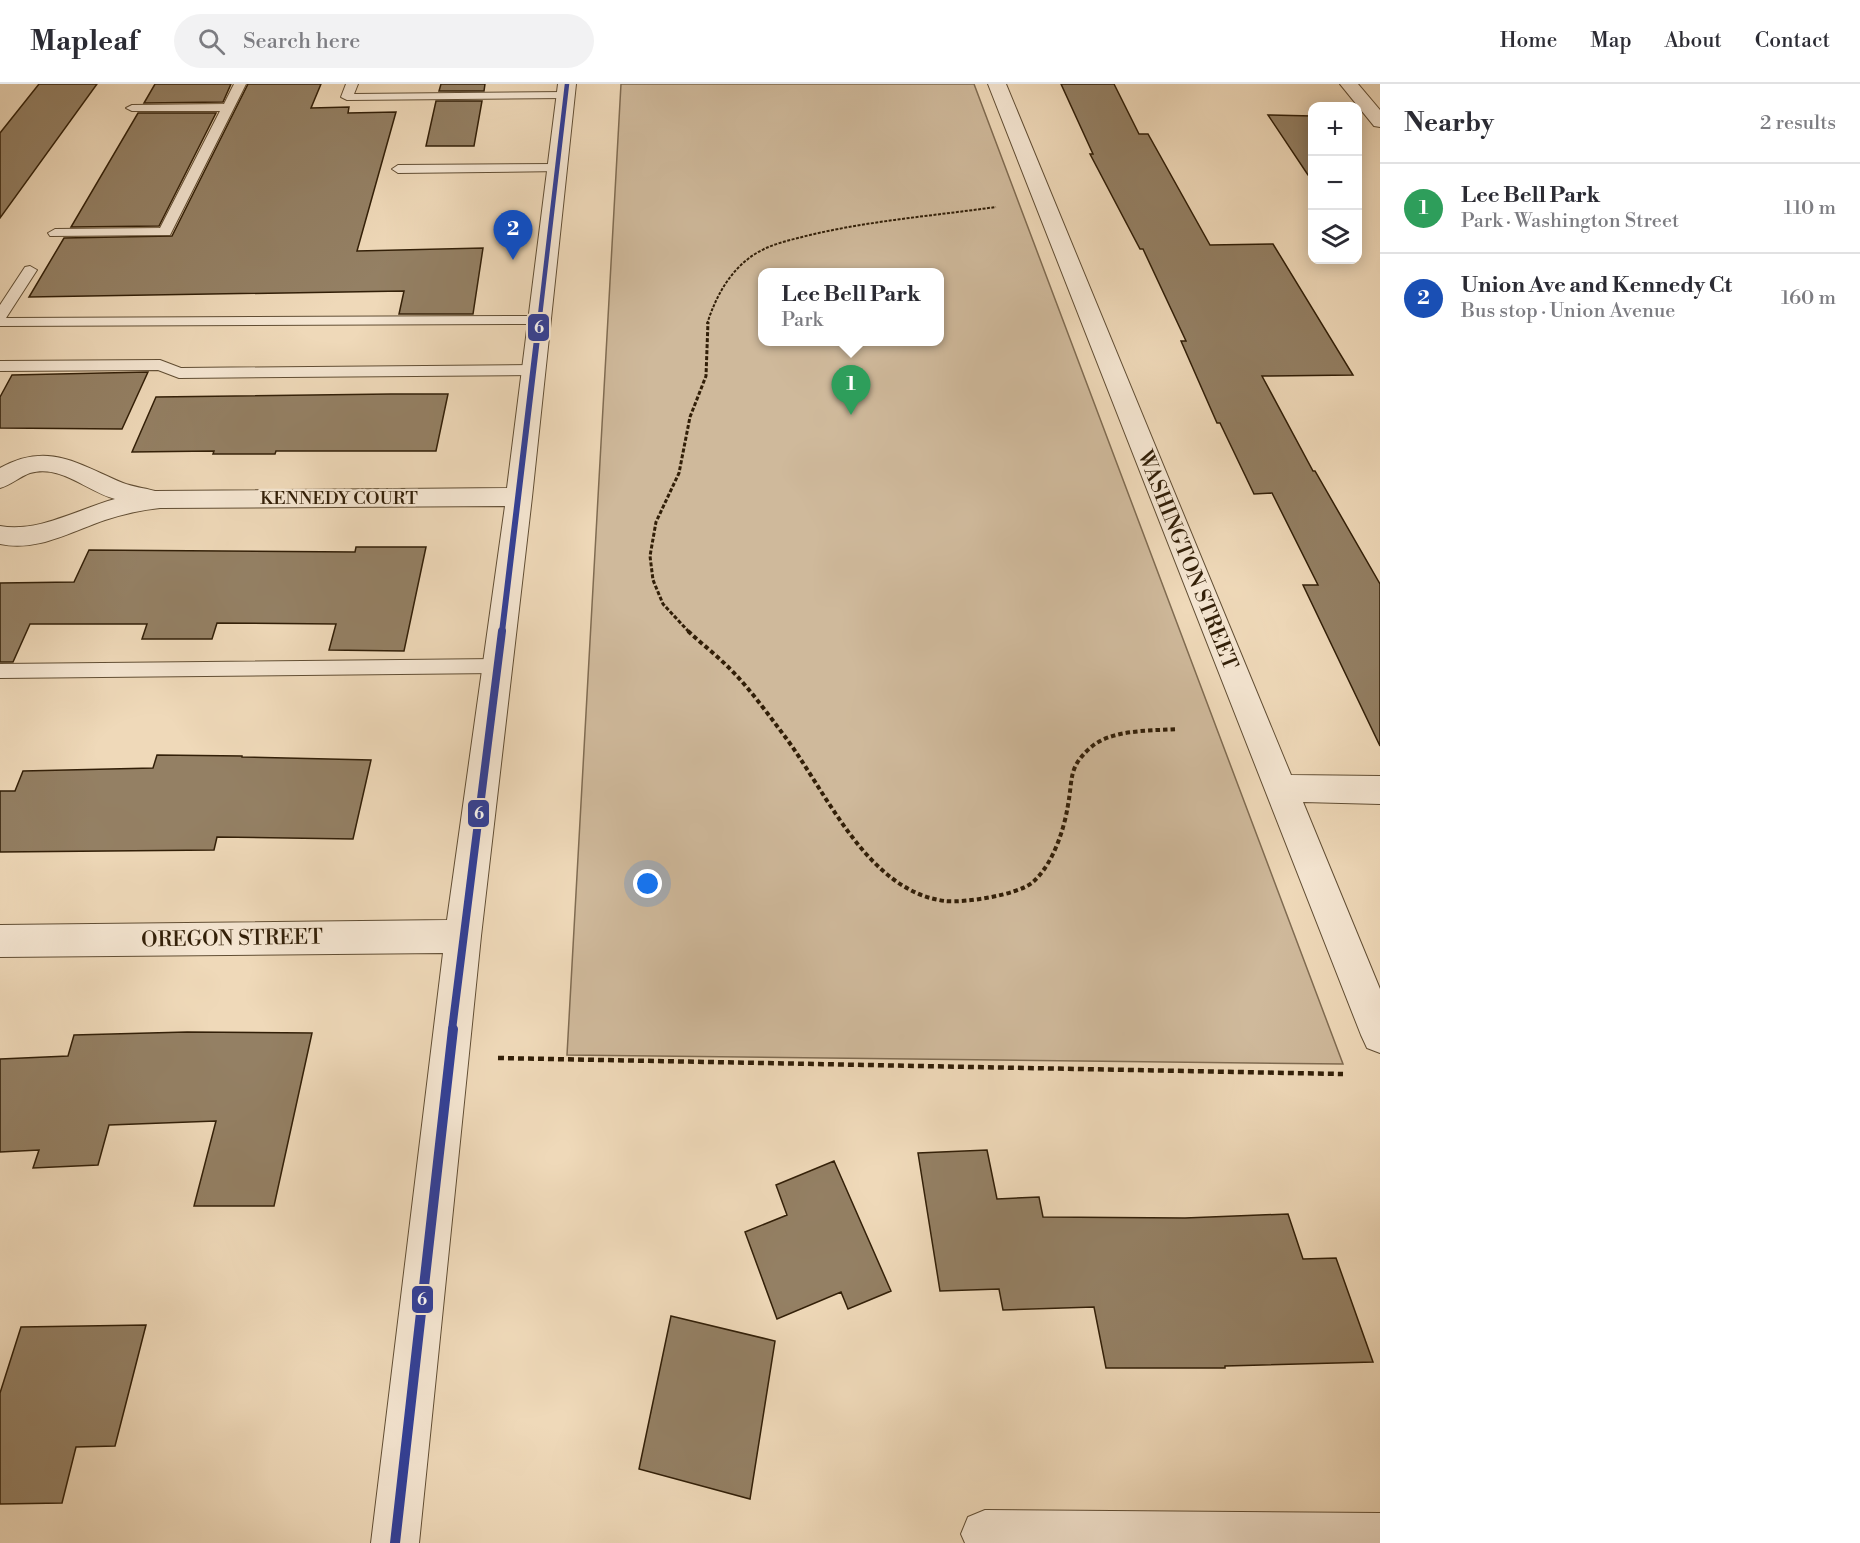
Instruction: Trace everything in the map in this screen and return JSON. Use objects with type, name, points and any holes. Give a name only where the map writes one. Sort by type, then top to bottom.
[{"type":"street","name":"WASHINGTON STREET","points":[[997,84],[1380,1035]]},
{"type":"street","points":[[1349,84],[1380,122]]},
{"type":"street","points":[[395,1543],[463,936],[519,497],[567,88]]},
{"type":"street","name":"KENNEDY COURT","points":[[0,479],[23,466],[45,463],[69,467],[118,491],[160,499]]},
{"type":"street","name":"KENNEDY COURT","points":[[0,535],[8,538],[35,536],[130,503],[160,499],[519,497]]},
{"type":"street","points":[[1279,788],[1380,790]]},
{"type":"street","name":"OREGON STREET","points":[[0,941],[463,936]]},
{"type":"street","points":[[985,1534],[1380,1537]]},
{"type":"lane","points":[[55,233],[165,232],[240,84]]},
{"type":"lane","points":[[352,84],[347,97],[567,88]]},
{"type":"lane","points":[[132,108],[228,107]]},
{"type":"lane","points":[[398,169],[558,168]]},
{"type":"lane","points":[[0,316],[30,270]]},
{"type":"lane","points":[[0,322],[540,320]]},
{"type":"lane","points":[[0,366],[160,365],[179,374],[534,370]]},
{"type":"lane","points":[[0,671],[497,666]]},
{"type":"path","points":[[996,207],[830,230],[766,249],[755,254],[732,274],[714,301],[707,324],[706,376],[690,417],[679,473],[656,522],[650,556],[653,580],[663,604],[689,632],[734,673],[784,735],[851,834],[879,869],[908,889],[945,901],[989,899],[1032,883],[1053,854],[1068,807],[1074,765],[1092,747],[1125,732],[1177,729]]},
{"type":"path","points":[[498,1058],[1343,1074]]},
{"type":"shaded area","points":[[621,84],[974,84],[1343,1064],[567,1055]]},
{"type":"building","points":[[39,84],[97,84],[0,218],[0,133]]},
{"type":"building","points":[[155,84],[231,84],[223,102],[144,103]]},
{"type":"building","points":[[248,84],[321,84],[311,108],[349,107],[348,113],[396,112],[357,251],[483,248],[473,314],[399,314],[404,291],[29,297],[64,238],[172,236]]},
{"type":"building","points":[[441,84],[485,84],[484,91],[439,91]]},
{"type":"building","points":[[1061,84],[1114,84],[1139,134],[1148,134],[1210,245],[1273,244],[1353,375],[1262,376],[1313,471],[1380,584],[1380,746],[1303,585],[1318,585],[1272,493],[1254,494],[1220,423],[1217,423],[1181,341],[1186,341],[1143,249],[1140,249],[1090,154],[1093,154]]},
{"type":"building","points":[[436,101],[482,101],[474,146],[426,146]]},
{"type":"building","points":[[138,113],[216,113],[159,226],[71,227]]},
{"type":"building","points":[[1268,115],[1308,116],[1308,175]]},
{"type":"building","points":[[148,372],[122,429],[0,428],[0,397],[12,375]]},
{"type":"building","points":[[448,394],[436,451],[276,451],[275,454],[213,454],[214,451],[132,452],[156,397]]},
{"type":"building","points":[[356,547],[426,547],[404,651],[329,650],[336,624],[217,623],[212,639],[142,639],[147,624],[30,624],[13,662],[0,662],[0,583],[74,582],[89,550],[355,552]]},
{"type":"building","points":[[157,755],[371,760],[353,839],[217,837],[214,850],[0,852],[0,791],[15,791],[23,771],[153,768]]},
{"type":"building","points":[[187,1032],[312,1033],[274,1206],[194,1206],[216,1121],[109,1125],[98,1165],[33,1168],[39,1150],[0,1152],[0,1059],[68,1056],[74,1035]]},
{"type":"building","points":[[987,1150],[997,1199],[1039,1197],[1043,1217],[1185,1218],[1288,1214],[1303,1259],[1336,1258],[1373,1362],[1225,1366],[1225,1368],[1106,1368],[1094,1307],[1003,1310],[999,1289],[940,1291],[918,1153]]},
{"type":"building","points":[[834,1161],[891,1291],[848,1309],[841,1292],[777,1319],[745,1232],[787,1215],[776,1185]]},
{"type":"building","points":[[671,1316],[775,1341],[750,1499],[639,1469]]},
{"type":"building","points":[[146,1325],[115,1446],[76,1447],[62,1503],[0,1504],[0,1393],[21,1327]]},
{"type":"transit line","name":"6","points":[[395,1543],[463,936],[519,497],[567,84]]},
{"type":"place","name":"Union Ave and Kennedy Ct","points":[[513,260]]},
{"type":"place","name":"Lee Bell Park","points":[[851,415]]}]
